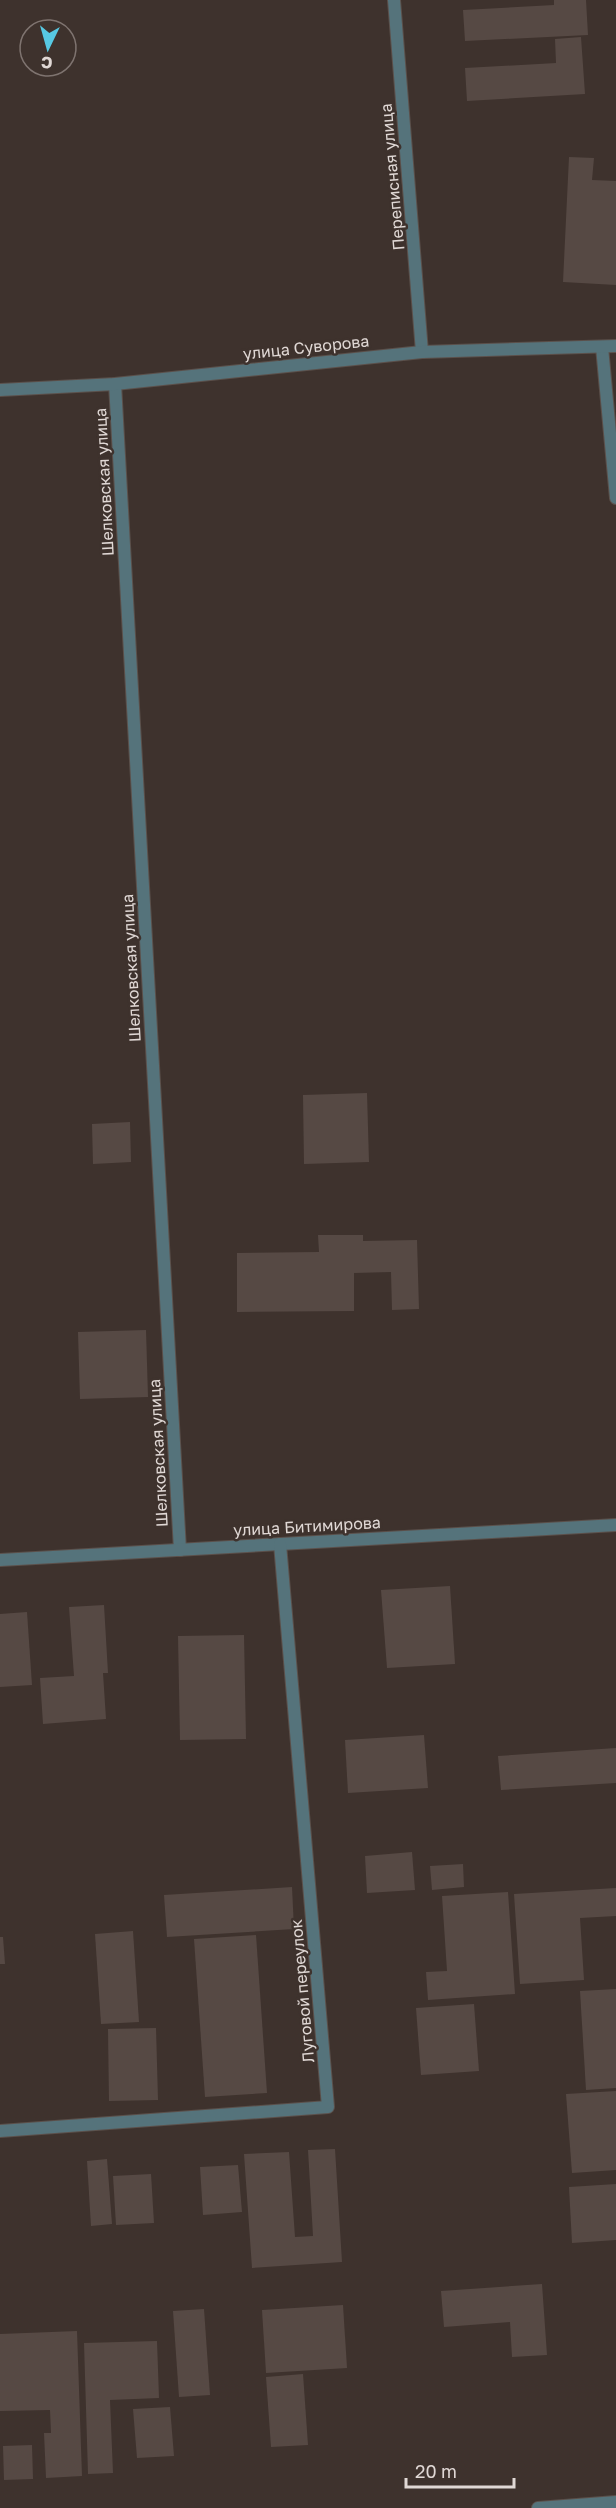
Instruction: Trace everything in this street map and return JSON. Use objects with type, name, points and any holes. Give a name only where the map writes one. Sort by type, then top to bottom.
[{"type":"street","name":"Переписная улица","points":[[394,0],[422,352]]},
{"type":"street","name":"улица Суворова","points":[[0,390],[115,384],[422,352],[616,346]]},
{"type":"street","points":[[602,347],[616,498]]},
{"type":"street","name":"Шелковская улица","points":[[115,384],[180,1550]]},
{"type":"street","name":"улица Битимирова","points":[[0,1560],[616,1525]]},
{"type":"street","name":"Луговой переулок","points":[[0,2131],[328,2107],[280,1544]]},
{"type":"street","points":[[538,2508],[616,2502]]},
{"type":"building","points":[[554,0],[586,0],[588,35],[465,41],[463,10],[554,5]]},
{"type":"building","points":[[581,37],[585,94],[467,101],[465,68],[556,63],[555,39]]},
{"type":"building","points":[[569,157],[594,158],[592,180],[616,181],[616,285],[563,282]]},
{"type":"building","points":[[367,1093],[369,1162],[304,1164],[303,1095]]},
{"type":"building","points":[[130,1122],[131,1162],[93,1164],[92,1124]]},
{"type":"building","points":[[318,1235],[363,1235],[363,1241],[417,1240],[419,1309],[392,1310],[391,1272],[354,1273],[354,1311],[237,1312],[237,1253],[319,1252]]},
{"type":"building","points":[[146,1330],[148,1397],[80,1399],[78,1332]]},
{"type":"building","points":[[450,1586],[455,1664],[387,1668],[381,1590]]},
{"type":"building","points":[[104,1605],[108,1673],[103,1673],[106,1719],[43,1724],[40,1678],[74,1676],[69,1607]]},
{"type":"building","points":[[27,1612],[32,1685],[0,1687],[0,1614]]},
{"type":"building","points":[[244,1635],[246,1739],[180,1740],[178,1636]]},
{"type":"building","points":[[424,1735],[428,1788],[348,1793],[345,1740]]},
{"type":"building","points":[[616,1748],[616,1783],[501,1790],[498,1756]]},
{"type":"building","points":[[412,1852],[415,1890],[367,1893],[365,1856]]},
{"type":"building","points":[[463,1864],[464,1887],[432,1890],[430,1866]]},
{"type":"building","points":[[292,1887],[294,1929],[167,1937],[164,1895]]},
{"type":"building","points":[[616,1888],[616,1916],[580,1918],[584,1980],[520,1984],[514,1894]]},
{"type":"building","points":[[508,1892],[515,1994],[428,2000],[426,1972],[447,1971],[442,1896]]},
{"type":"building","points":[[133,1931],[139,2022],[101,2024],[95,1934]]},
{"type":"building","points":[[256,1935],[267,2093],[205,2097],[194,1939]]},
{"type":"building","points":[[0,1937],[3,1937],[5,1964],[0,1964]]},
{"type":"building","points":[[616,1989],[616,2088],[586,2090],[580,1991]]},
{"type":"building","points":[[474,2004],[479,2071],[421,2075],[416,2008]]},
{"type":"building","points":[[156,2028],[158,2100],[109,2101],[108,2029]]},
{"type":"building","points":[[616,2091],[616,2170],[572,2173],[566,2094]]},
{"type":"building","points":[[335,2149],[342,2262],[252,2268],[244,2154],[289,2152],[295,2237],[313,2236],[308,2150]]},
{"type":"building","points":[[107,2159],[112,2224],[91,2226],[87,2161]]},
{"type":"building","points":[[238,2165],[242,2212],[203,2215],[200,2167]]},
{"type":"building","points":[[151,2174],[154,2223],[116,2225],[113,2176]]},
{"type":"building","points":[[616,2184],[616,2240],[572,2243],[569,2187]]},
{"type":"building","points":[[542,2284],[547,2355],[512,2357],[510,2322],[444,2327],[441,2291]]},
{"type":"building","points":[[343,2305],[347,2368],[266,2373],[262,2310]]},
{"type":"building","points":[[204,2309],[210,2395],[179,2397],[173,2311]]},
{"type":"building","points":[[77,2331],[82,2476],[46,2478],[44,2433],[51,2433],[50,2410],[0,2411],[0,2334]]},
{"type":"building","points":[[157,2341],[159,2398],[110,2400],[113,2473],[88,2474],[84,2343]]},
{"type":"building","points":[[303,2374],[308,2445],[271,2447],[266,2377]]},
{"type":"building","points":[[170,2407],[174,2456],[137,2458],[133,2409]]},
{"type":"building","points":[[32,2445],[33,2479],[4,2480],[3,2446]]}]
